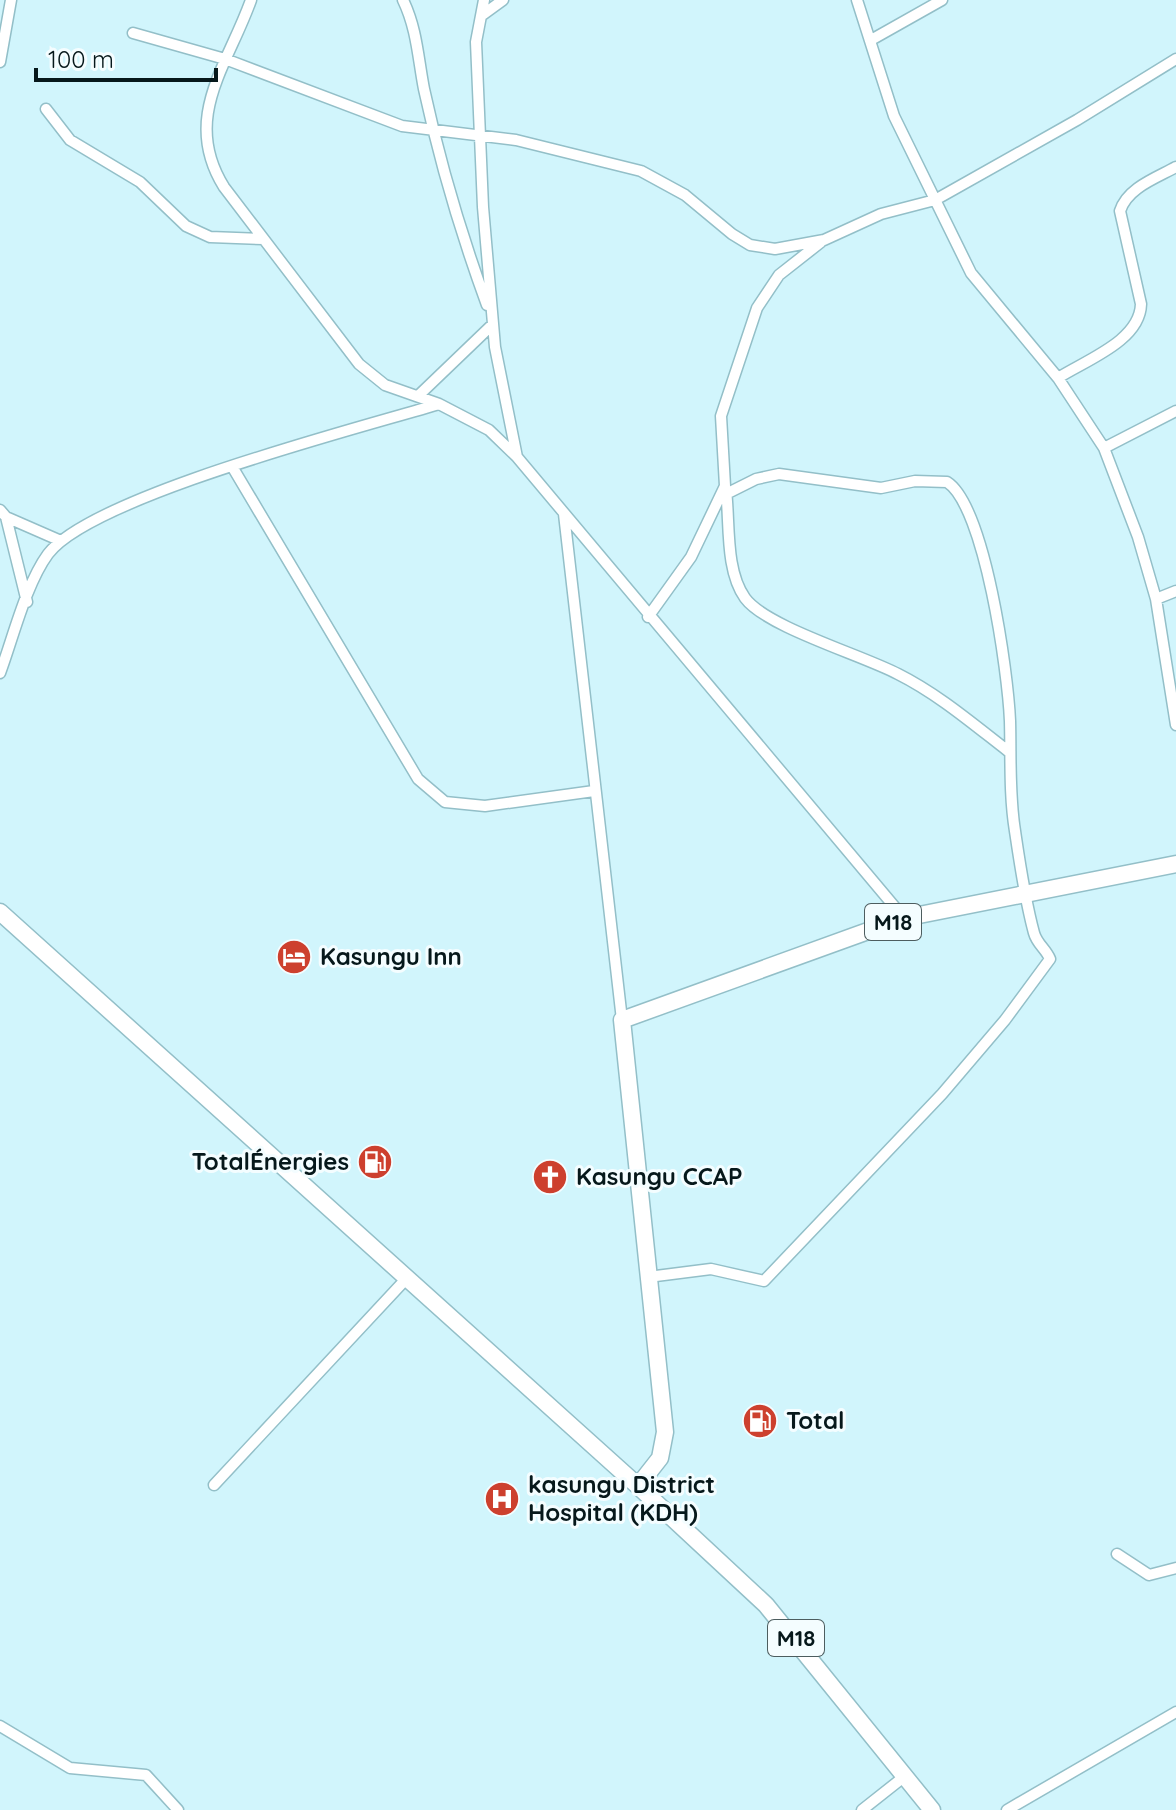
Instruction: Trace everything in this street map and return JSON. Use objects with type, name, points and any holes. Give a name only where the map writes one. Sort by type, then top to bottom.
[{"type":"main road","name":"M18","points":[[622,1020],[904,918],[1176,864]]},
{"type":"main road","points":[[0,912],[638,1486],[665,1445],[622,1020]]},
{"type":"main road","name":"M18","points":[[638,1486],[783,1623],[932,1810]]},
{"type":"street","points":[[0,62],[11,0]]},
{"type":"street","points":[[251,0],[225,59],[207,112],[206,147],[218,178],[359,364],[385,385],[439,404],[489,430],[517,457],[648,617],[904,918]]},
{"type":"street","points":[[403,0],[415,34],[458,224],[491,320]]},
{"type":"street","points":[[484,0],[476,42],[491,320],[500,383],[517,457]]},
{"type":"street","points":[[481,16],[503,0]]},
{"type":"street","points":[[857,0],[894,116],[971,273],[1058,378],[1104,448],[1138,537],[1156,599],[1176,725]]},
{"type":"street","points":[[871,40],[942,0]]},
{"type":"street","points":[[133,33],[225,59],[379,119],[435,132],[480,135],[595,157],[641,171],[685,195],[750,245],[775,249],[824,240]]},
{"type":"street","points":[[1008,751],[956,711],[900,675],[773,620],[745,599],[733,571],[721,416],[757,308],[779,275],[824,240],[881,214],[935,200],[1077,120],[1176,59]]},
{"type":"street","points":[[46,109],[70,140],[140,182],[186,226],[210,237],[263,239]]},
{"type":"street","points":[[1058,378],[1127,336],[1141,319],[1141,304],[1120,211],[1123,201],[1134,191],[1176,167]]},
{"type":"street","points":[[418,396],[491,320]]},
{"type":"street","points":[[0,673],[37,573],[61,541],[111,511],[233,468],[439,404]]},
{"type":"street","points":[[1104,448],[1176,411]]},
{"type":"street","points":[[233,468],[418,779],[445,802],[485,806],[594,791]]},
{"type":"street","points":[[648,617],[691,557],[726,490],[779,474],[881,488],[915,481],[947,482],[957,489],[965,500],[983,557],[998,628],[1010,720],[1008,751],[1012,814],[1034,935],[1050,959],[1005,1020],[942,1094],[764,1281],[711,1269],[648,1277]]},
{"type":"street","points":[[3,514],[61,541]]},
{"type":"street","points":[[3,514],[27,602]]},
{"type":"street","points":[[564,514],[622,1020]]},
{"type":"street","points":[[1156,599],[1176,591]]},
{"type":"street","points":[[214,1485],[406,1279]]},
{"type":"street","points":[[1117,1554],[1149,1575],[1176,1568]]},
{"type":"street","points":[[1007,1810],[1176,1712]]},
{"type":"street","points":[[0,1726],[70,1768],[146,1775],[178,1810]]},
{"type":"street","points":[[862,1810],[905,1776]]},
{"type":"place","name":"Kasungu Inn","points":[[294,957]]},
{"type":"place","name":"TotalÉnergies","points":[[375,1162]]},
{"type":"place","name":"Kasungu CCAP","points":[[550,1177]]},
{"type":"place","name":"Total","points":[[760,1421]]},
{"type":"place","name":"kasungu District Hospital (KDH)","points":[[502,1499]]}]
